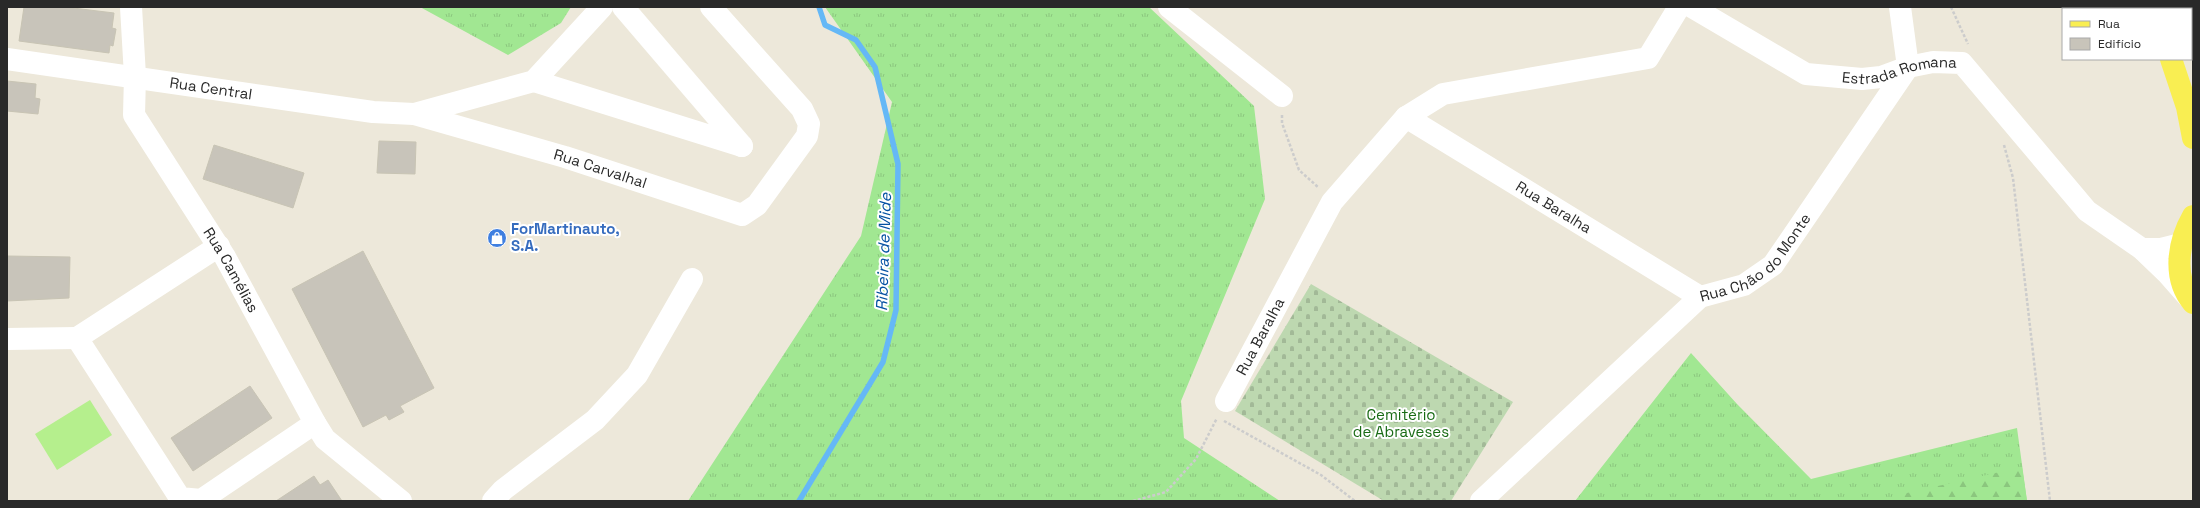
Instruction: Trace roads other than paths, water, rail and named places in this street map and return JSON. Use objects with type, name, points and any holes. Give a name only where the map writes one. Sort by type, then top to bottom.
[{"type":"main road","points":[[2171,60],[2187,107],[2193,138]]},
{"type":"main road","points":[[2192,302],[2182,282],[2180,270],[2181,244],[2193,216]]},
{"type":"street","name":"Rua Camélias","points":[[131,7],[135,76],[134,115],[218,246],[315,423],[325,438],[402,501]]},
{"type":"street","points":[[414,114],[534,81],[602,7]]},
{"type":"street","points":[[534,81],[742,146],[623,7]]},
{"type":"street","name":"Rua Carvalhal","points":[[414,114],[565,157],[742,215],[757,205],[807,136],[809,124],[802,109],[711,7]]},
{"type":"street","points":[[1169,7],[1282,96]]},
{"type":"street","name":"Rua Baralha","points":[[1222,409],[1332,202],[1406,117],[1443,94],[1648,58],[1679,7]]},
{"type":"street","name":"Estrada Romana","points":[[1692,7],[1778,56],[1806,74],[1862,79],[1881,77],[1908,67],[1933,62],[1962,63],[2087,211],[2142,249],[2167,273],[2192,302]]},
{"type":"street","points":[[1900,7],[1908,67]]},
{"type":"street","name":"Rua Central","points":[[7,59],[135,76],[373,112],[414,114]]},
{"type":"street","name":"Rua Chão do Monte","points":[[1481,501],[1700,297],[1744,285],[1773,265],[1908,67]]},
{"type":"street","name":"Rua Baralha","points":[[1406,117],[1700,297]]},
{"type":"street","points":[[2142,249],[2161,249],[2181,244]]},
{"type":"street","points":[[7,340],[78,338],[218,246]]},
{"type":"street","points":[[493,501],[503,490],[595,420],[637,375],[692,280]]},
{"type":"street","points":[[78,338],[180,498],[201,500],[315,423]]},
{"type":"waterway","name":"Ribeira de Mide","points":[[799,501],[883,362],[896,310],[898,164],[875,67],[856,40],[825,25],[819,7]]},
{"type":"place","name":"ForMartinauto, S.A.","points":[[497,238]]},
{"type":"park label","name":"Cemitério de Abraveses","points":[[1401,424]]}]
